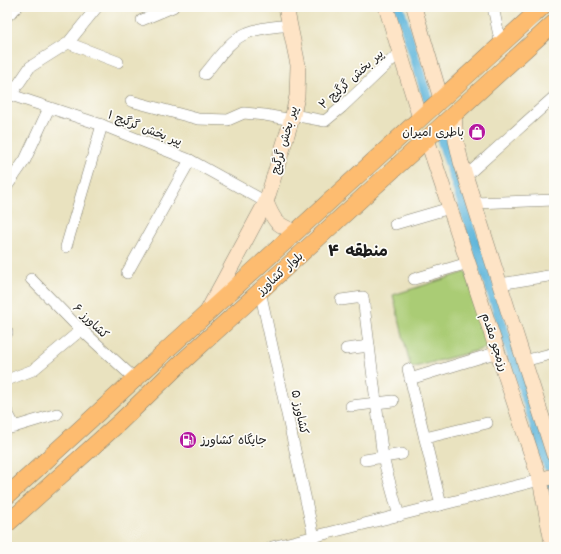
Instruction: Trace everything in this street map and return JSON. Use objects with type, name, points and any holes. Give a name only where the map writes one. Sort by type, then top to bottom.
[{"type":"main road","name":"بلوار کشاورز","points":[[7,496],[542,7]]},
{"type":"main road","name":"بلوار کشاورز","points":[[7,524],[554,23]]},
{"type":"main road","points":[[501,45],[514,60]]},
{"type":"street","points":[[7,16],[17,7]]},
{"type":"street","points":[[9,95],[30,67],[68,43],[97,7]]},
{"type":"street","points":[[142,20],[173,7]]},
{"type":"street","name":"پیر بخش گرگیج","points":[[207,313],[266,202],[293,117],[297,96],[298,65],[286,7]]},
{"type":"street","points":[[386,7],[420,118]]},
{"type":"street","points":[[414,7],[441,99]]},
{"type":"street","points":[[493,7],[501,45]]},
{"type":"street","points":[[205,74],[233,42],[246,33],[290,25]]},
{"type":"street","points":[[68,43],[118,62]]},
{"type":"street","name":"پیر بخش گرگیج ۲","points":[[293,117],[325,120],[400,52]]},
{"type":"street","name":"پیر بخش گرگیج ۱","points":[[9,95],[102,126],[190,160],[266,202]]},
{"type":"street","points":[[466,176],[554,97]]},
{"type":"street","points":[[131,100],[198,119],[228,120],[244,113],[293,117]]},
{"type":"street","points":[[7,186],[25,160],[48,108]]},
{"type":"street","name":"رزمجو مقدم","points":[[454,114],[456,140],[466,176],[554,455]]},
{"type":"street","points":[[66,247],[102,126]]},
{"type":"street","name":"رزمجو مقدم","points":[[427,138],[498,352],[547,478],[553,547]]},
{"type":"street","points":[[127,273],[190,160]]},
{"type":"street","points":[[474,203],[554,200]]},
{"type":"street","points":[[266,202],[273,218],[284,228],[296,232]]},
{"type":"street","points":[[395,224],[450,208]]},
{"type":"street","points":[[414,279],[468,263]]},
{"type":"street","points":[[500,284],[554,275]]},
{"type":"street","name":"کشاورز ۶","points":[[31,279],[82,330],[135,379]]},
{"type":"street","name":"کشاورز ۵","points":[[260,291],[314,537]]},
{"type":"street","points":[[341,300],[363,297],[383,458],[399,516]]},
{"type":"street","points":[[7,380],[33,370],[82,330]]},
{"type":"street","points":[[346,349],[369,346]]},
{"type":"street","points":[[441,505],[409,374],[498,352]]},
{"type":"street","points":[[524,361],[554,353]]},
{"type":"street","points":[[350,406],[393,401]]},
{"type":"street","points":[[7,412],[11,428],[57,414]]},
{"type":"street","points":[[425,438],[487,423]]},
{"type":"street","points":[[365,460],[402,454]]},
{"type":"street","points":[[272,547],[547,478]]},
{"type":"green space","points":[[466,272],[490,347],[411,368],[393,295]]},
{"type":"waterway","points":[[399,7],[427,97]]},
{"type":"waterway","points":[[442,141],[548,466]]},
{"type":"waterway","points":[[552,485],[554,494]]},
{"type":"place","name":"باطری امیران","points":[[477,132]]},
{"type":"place","name":"جایگاه کشاورز","points":[[188,440]]},
{"type":"district","name":"منطقه ۴","points":[[358,250]]}]
